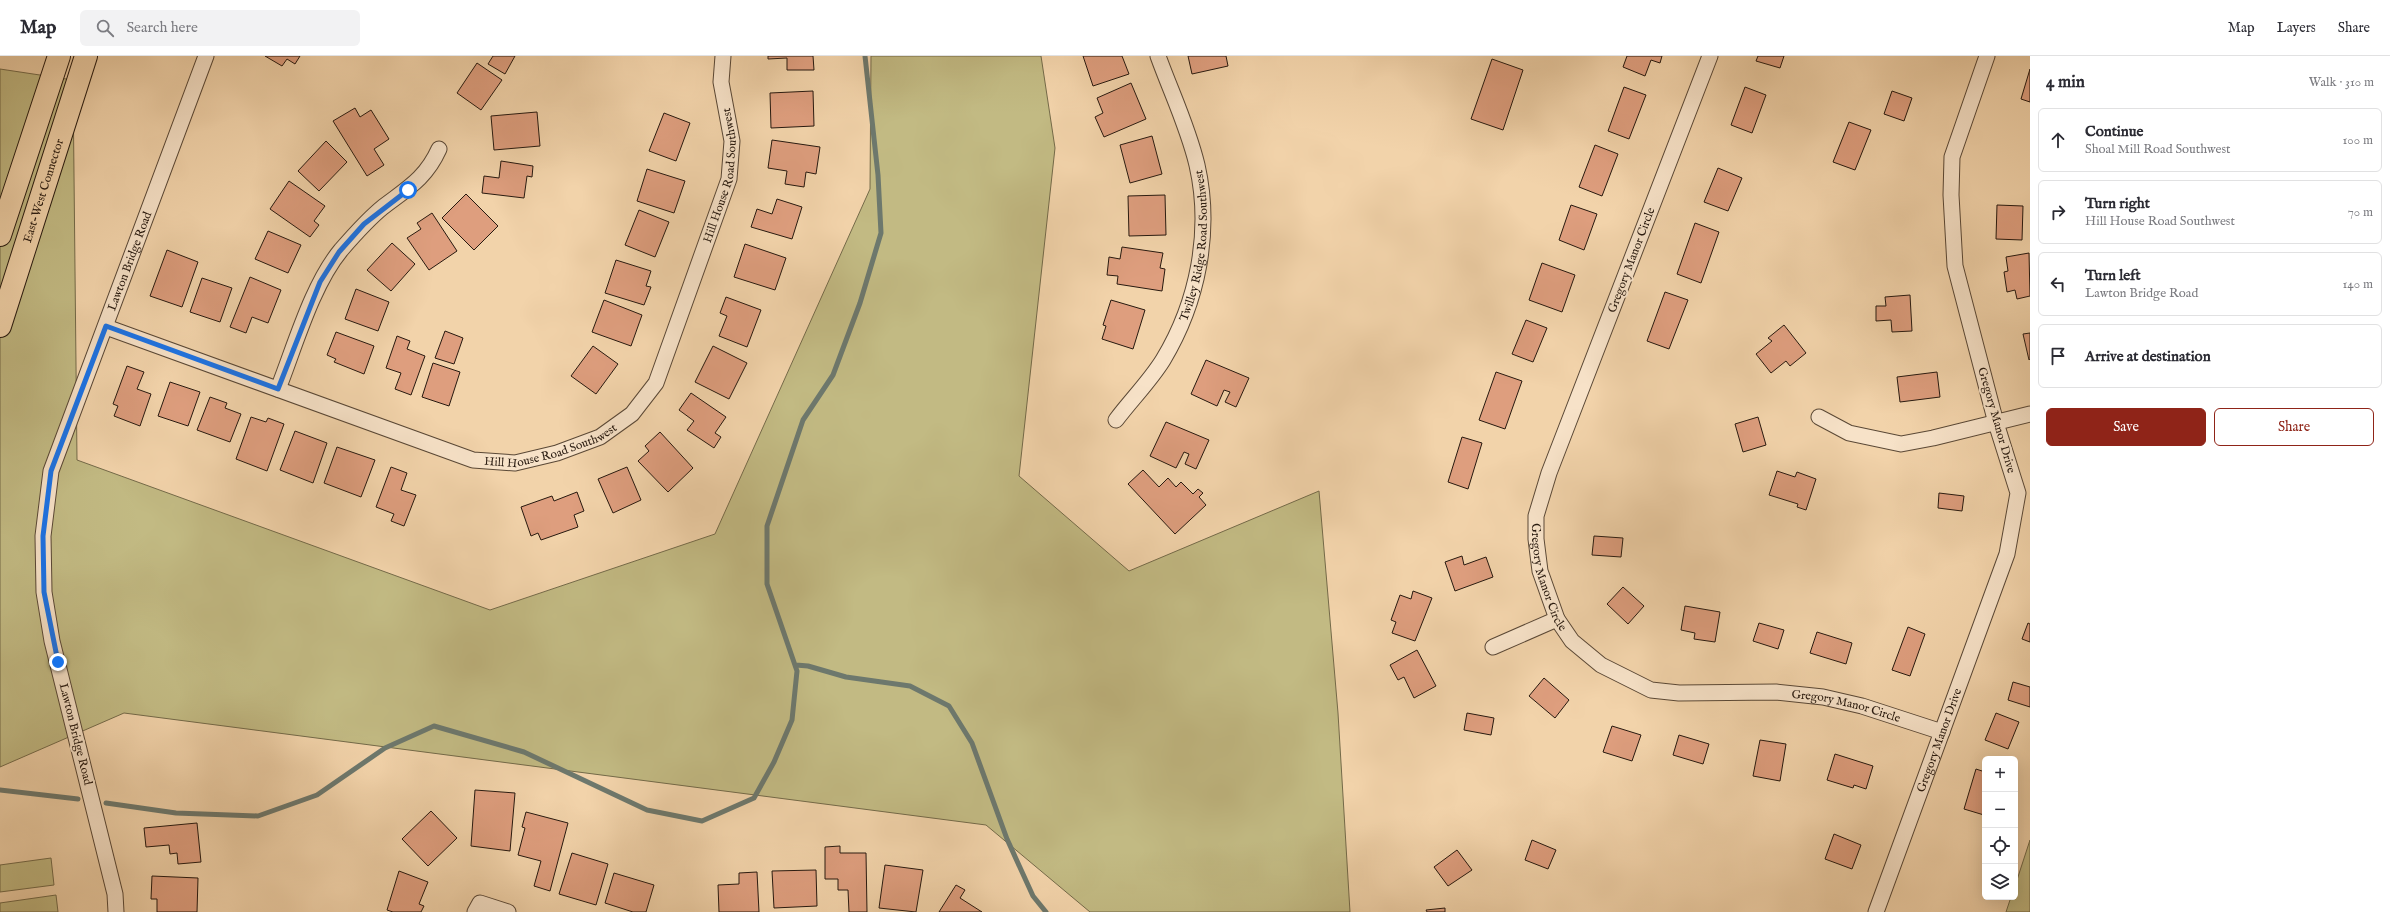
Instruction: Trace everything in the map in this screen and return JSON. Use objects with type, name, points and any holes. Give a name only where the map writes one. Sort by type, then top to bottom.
[{"type":"main road","points":[[0,235],[59,56]]},
{"type":"main road","name":"East-West Connector","points":[[0,326],[86,56]]},
{"type":"street","name":"Lawton Bridge Road","points":[[116,912],[115,894],[52,641],[44,592],[43,536],[51,471],[206,56]]},
{"type":"street","name":"Hill House Road Southwest","points":[[106,326],[473,460],[515,463],[557,453],[600,437],[632,414],[656,383],[730,179],[732,141],[721,82],[723,56]]},
{"type":"street","name":"Twilley Ridge Road Southwest","points":[[1116,420],[1162,362],[1181,328],[1194,291],[1201,250],[1203,211],[1197,165],[1187,132],[1158,56]]},
{"type":"street","name":"Gregory Manor Circle","points":[[1710,56],[1549,473],[1536,516],[1536,539],[1540,571],[1558,619],[1572,641],[1601,665],[1652,690],[1679,693],[1776,692],[1823,697],[1862,706],[1942,732]]},
{"type":"street","name":"Gregory Manor Drive","points":[[1876,912],[2007,554],[2018,493],[1996,423],[1955,266],[1951,195],[1952,157],[1987,56]]},
{"type":"street","points":[[278,389],[320,282],[339,252],[364,224],[408,190],[431,166],[439,148]]},
{"type":"street","points":[[1819,416],[1849,433],[1901,444],[1934,438],[2030,414]]},
{"type":"street","points":[[1493,647],[1558,619]]},
{"type":"street","points":[[475,912],[480,903],[508,912]]},
{"type":"shaded area","points":[[871,56],[1041,56],[1055,148],[1019,476],[1129,571],[1319,491],[1338,713],[1350,912],[1090,912],[986,825],[124,713],[0,767],[0,69],[73,80],[77,460],[490,610],[715,534],[870,189]]},
{"type":"shaded area","points":[[2030,840],[2030,912],[2006,912],[2010,900],[2018,900],[2018,877]]},
{"type":"shaded area","points":[[51,858],[54,885],[0,892],[0,865]]},
{"type":"shaded area","points":[[56,895],[58,912],[0,912],[0,903]]},
{"type":"building","points":[[265,56],[300,56],[295,64],[287,59],[282,66]]},
{"type":"building","points":[[493,56],[515,56],[505,74],[488,64]]},
{"type":"building","points":[[768,56],[813,56],[814,70],[787,70],[787,58],[768,59]]},
{"type":"building","points":[[1083,56],[1122,56],[1129,74],[1093,86]]},
{"type":"building","points":[[1188,56],[1226,56],[1228,66],[1192,74]]},
{"type":"building","points":[[1627,56],[1662,56],[1660,63],[1651,60],[1645,76],[1623,67]]},
{"type":"building","points":[[1758,56],[1784,56],[1780,68],[1756,61]]},
{"type":"building","points":[[1492,59],[1523,70],[1503,130],[1471,119]]},
{"type":"building","points":[[477,63],[502,80],[481,110],[457,93]]},
{"type":"building","points":[[2030,69],[2030,102],[2021,99]]},
{"type":"building","points":[[1131,83],[1146,119],[1104,137],[1095,117],[1103,113],[1097,98]]},
{"type":"building","points":[[1624,87],[1646,95],[1629,139],[1608,131]]},
{"type":"building","points":[[1745,87],[1766,95],[1752,133],[1731,125]]},
{"type":"building","points":[[813,91],[814,126],[771,128],[770,93]]},
{"type":"building","points":[[1892,91],[1912,98],[1904,121],[1884,114]]},
{"type":"building","points":[[355,108],[360,117],[371,110],[389,139],[374,149],[384,165],[367,176],[333,121]]},
{"type":"building","points":[[537,112],[540,146],[494,150],[491,116]]},
{"type":"building","points":[[664,113],[690,123],[676,161],[649,151]]},
{"type":"building","points":[[1849,122],[1871,130],[1855,170],[1833,162]]},
{"type":"building","points":[[1152,136],[1162,174],[1130,183],[1120,145]]},
{"type":"building","points":[[772,140],[820,147],[816,174],[806,172],[804,187],[785,184],[787,171],[768,168]]},
{"type":"building","points":[[326,141],[347,162],[319,191],[298,171]]},
{"type":"building","points":[[1595,145],[1618,154],[1602,196],[1579,187]]},
{"type":"building","points":[[501,161],[533,166],[532,177],[527,176],[524,198],[482,193],[484,176],[499,178]]},
{"type":"building","points":[[1718,168],[1742,178],[1728,211],[1704,202]]},
{"type":"building","points":[[647,169],[685,181],[674,213],[637,201]]},
{"type":"building","points":[[289,181],[325,206],[314,221],[319,225],[310,237],[270,209]]},
{"type":"building","points":[[466,194],[498,226],[474,250],[442,218]]},
{"type":"building","points":[[1165,195],[1166,235],[1129,236],[1128,196]]},
{"type":"building","points":[[777,199],[802,207],[792,239],[751,227],[757,209],[772,214]]},
{"type":"building","points":[[1571,205],[1597,214],[1584,250],[1559,240]]},
{"type":"building","points":[[1997,205],[2023,206],[2022,240],[1996,239]]},
{"type":"building","points":[[639,210],[669,222],[655,257],[625,245]]},
{"type":"building","points":[[432,213],[457,251],[429,270],[407,238],[421,229],[417,223]]},
{"type":"building","points":[[1695,223],[1719,232],[1701,283],[1677,274]]},
{"type":"building","points":[[268,231],[301,245],[288,273],[255,259]]},
{"type":"building","points":[[392,243],[415,264],[391,291],[367,270]]},
{"type":"building","points":[[745,244],[786,258],[775,290],[734,277]]},
{"type":"building","points":[[1122,247],[1163,253],[1160,268],[1165,269],[1162,291],[1117,284],[1118,276],[1107,275],[1109,257],[1120,259]]},
{"type":"building","points":[[167,250],[198,262],[182,307],[150,296]]},
{"type":"building","points":[[2029,253],[2030,296],[2017,299],[2015,290],[2007,292],[2004,272],[2008,271],[2006,257]]},
{"type":"building","points":[[616,260],[651,271],[646,286],[651,287],[644,305],[605,293]]},
{"type":"building","points":[[1542,263],[1575,275],[1562,312],[1529,300]]},
{"type":"building","points":[[250,277],[281,290],[268,323],[252,317],[246,333],[230,327]]},
{"type":"building","points":[[202,278],[232,288],[220,322],[190,312]]},
{"type":"building","points":[[356,289],[389,302],[378,331],[345,319]]},
{"type":"building","points":[[1665,292],[1688,300],[1669,349],[1647,341]]},
{"type":"building","points":[[1910,295],[1912,331],[1892,332],[1891,320],[1876,321],[1876,306],[1886,306],[1885,297]]},
{"type":"building","points":[[726,297],[761,310],[747,347],[719,336],[727,316],[720,313]]},
{"type":"building","points":[[604,300],[642,315],[631,346],[592,332]]},
{"type":"building","points":[[1111,300],[1145,310],[1133,349],[1102,339],[1106,326],[1103,325]]},
{"type":"building","points":[[1526,320],[1547,328],[1533,362],[1512,354]]},
{"type":"building","points":[[1784,325],[1806,353],[1790,366],[1786,361],[1771,373],[1756,354],[1772,341],[1768,338]]},
{"type":"building","points":[[445,331],[463,338],[454,364],[435,358]]},
{"type":"building","points":[[336,332],[374,346],[364,374],[334,362],[336,359],[327,355]]},
{"type":"building","points":[[2030,333],[2030,359],[2029,360],[2023,334]]},
{"type":"building","points":[[397,336],[410,341],[407,349],[425,356],[411,395],[395,389],[401,373],[386,368]]},
{"type":"building","points":[[593,346],[618,364],[596,394],[571,376]]},
{"type":"building","points":[[713,346],[747,363],[729,399],[695,382]]},
{"type":"building","points":[[1206,360],[1249,378],[1236,407],[1225,402],[1230,392],[1224,390],[1217,406],[1191,394]]},
{"type":"building","points":[[433,363],[460,372],[449,406],[422,397]]},
{"type":"building","points":[[127,366],[144,372],[137,389],[151,394],[140,426],[114,416],[118,406],[113,404]]},
{"type":"building","points":[[1496,372],[1522,381],[1505,429],[1479,420]]},
{"type":"building","points":[[1937,372],[1940,397],[1900,402],[1897,377]]},
{"type":"building","points":[[170,382],[200,392],[188,426],[158,416]]},
{"type":"building","points":[[691,393],[726,417],[715,433],[721,437],[714,448],[687,430],[694,421],[679,410]]},
{"type":"building","points":[[210,397],[227,403],[225,408],[241,414],[230,442],[197,430]]},
{"type":"building","points":[[251,417],[266,422],[268,418],[284,424],[267,471],[236,459]]},
{"type":"building","points":[[1758,417],[1766,445],[1743,452],[1735,424]]},
{"type":"building","points":[[1166,422],[1209,440],[1196,469],[1185,464],[1189,454],[1184,452],[1176,468],[1150,456]]},
{"type":"building","points":[[295,431],[327,443],[313,483],[280,470]]},
{"type":"building","points":[[660,432],[693,468],[668,492],[638,461],[649,451],[645,446]]},
{"type":"building","points":[[1462,437],[1482,443],[1468,489],[1448,482]]},
{"type":"building","points":[[337,447],[375,460],[361,497],[324,483]]},
{"type":"building","points":[[391,467],[407,473],[401,490],[416,495],[404,526],[391,521],[394,514],[376,507]]},
{"type":"building","points":[[627,467],[641,500],[613,513],[598,479]]},
{"type":"building","points":[[1143,470],[1159,487],[1168,478],[1176,487],[1181,482],[1193,494],[1198,489],[1203,493],[1199,497],[1206,505],[1175,534],[1128,484]]},
{"type":"building","points":[[1777,471],[1795,477],[1797,472],[1816,479],[1806,510],[1797,507],[1798,504],[1769,495]]},
{"type":"building","points":[[577,492],[584,511],[574,515],[578,527],[541,540],[538,533],[531,536],[521,507],[552,496],[554,501]]},
{"type":"building","points":[[1939,493],[1964,496],[1962,511],[1938,508]]},
{"type":"building","points":[[1594,536],[1623,538],[1621,557],[1592,555]]},
{"type":"building","points":[[1462,556],[1464,565],[1486,557],[1493,577],[1455,591],[1445,562]]},
{"type":"building","points":[[1623,587],[1644,606],[1628,624],[1607,604]]},
{"type":"building","points":[[1413,591],[1432,598],[1415,641],[1392,633],[1396,622],[1391,620],[1400,595],[1411,599]]},
{"type":"building","points":[[1685,606],[1720,612],[1715,642],[1694,639],[1695,633],[1681,630]]},
{"type":"building","points":[[1759,623],[1784,630],[1778,649],[1753,641]]},
{"type":"building","points":[[2028,623],[2030,624],[2030,642],[2022,639]]},
{"type":"building","points":[[1908,627],[1925,634],[1910,676],[1892,670]]},
{"type":"building","points":[[1817,632],[1852,643],[1846,664],[1810,653]]},
{"type":"building","points":[[1417,650],[1436,686],[1414,698],[1404,677],[1398,680],[1390,665]]},
{"type":"building","points":[[1544,678],[1569,700],[1555,718],[1529,696]]},
{"type":"building","points":[[2013,682],[2030,687],[2030,707],[2008,700]]},
{"type":"building","points":[[1467,713],[1494,718],[1491,735],[1464,730]]},
{"type":"building","points":[[1996,713],[2019,722],[2008,749],[1985,740]]},
{"type":"building","points":[[1612,726],[1641,735],[1632,761],[1603,752]]},
{"type":"building","points":[[1679,735],[1709,744],[1703,764],[1673,755]]},
{"type":"building","points":[[1760,740],[1786,744],[1780,781],[1753,776]]},
{"type":"building","points":[[1835,754],[1873,766],[1866,789],[1854,785],[1853,788],[1827,780]]},
{"type":"building","points":[[1976,769],[1982,771],[1982,814],[1964,809]]},
{"type":"building","points":[[475,790],[515,793],[510,851],[471,846]]},
{"type":"building","points":[[431,811],[457,838],[428,866],[402,839]]},
{"type":"building","points":[[526,812],[568,823],[550,891],[534,886],[541,861],[518,855],[525,828],[522,827]]},
{"type":"building","points":[[197,823],[201,862],[178,864],[177,853],[170,854],[169,845],[146,847],[144,828]]},
{"type":"building","points":[[1834,834],[1861,845],[1852,869],[1825,859]]},
{"type":"building","points":[[1532,840],[1556,850],[1548,869],[1525,860]]},
{"type":"building","points":[[840,846],[840,853],[866,853],[867,912],[849,912],[848,890],[838,890],[838,879],[825,879],[825,847]]},
{"type":"building","points":[[1457,850],[1472,870],[1448,886],[1434,867]]},
{"type":"building","points":[[572,853],[608,864],[596,905],[559,894]]},
{"type":"building","points":[[885,865],[923,870],[916,912],[879,908]]},
{"type":"building","points":[[816,870],[817,906],[774,908],[772,871]]},
{"type":"building","points":[[399,871],[428,882],[419,904],[424,906],[421,912],[393,912],[387,910]]},
{"type":"building","points":[[757,872],[759,912],[719,912],[718,885],[739,884],[739,873]]},
{"type":"building","points":[[614,873],[654,885],[646,912],[633,912],[605,903]]},
{"type":"building","points":[[152,876],[198,878],[197,912],[157,912],[157,899],[151,899]]},
{"type":"building","points":[[956,885],[965,890],[960,898],[982,912],[939,912]]},
{"type":"building","points":[[1445,908],[1445,912],[1427,912],[1426,910]]},
{"type":"waterway","points":[[106,803],[176,813],[258,816],[317,795],[385,748],[434,726],[524,752],[647,810],[702,821],[754,798],[774,762],[792,720],[797,671],[767,584],[767,526],[803,420],[833,375],[860,303],[881,233],[878,175],[865,56]]},
{"type":"waterway","points":[[796,665],[808,666],[846,677],[910,686],[949,706],[972,743],[1007,839],[1033,896],[1046,912]]},
{"type":"waterway","points":[[0,790],[78,799]]},
{"type":"route","points":[[58,662],[52,641],[44,592],[43,536],[51,471],[106,326],[278,389],[320,282],[339,252],[364,224],[384,207],[408,190]]}]
